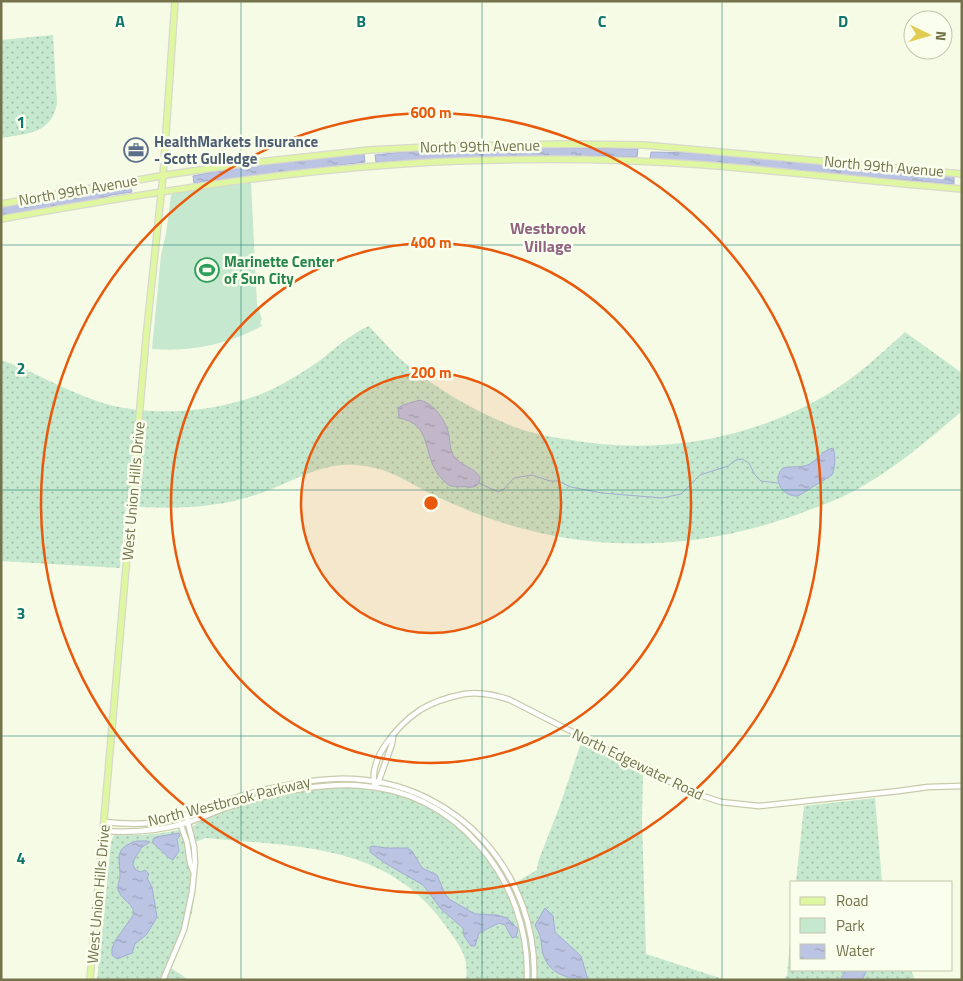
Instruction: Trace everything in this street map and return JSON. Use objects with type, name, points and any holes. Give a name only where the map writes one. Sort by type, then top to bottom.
[{"type":"main road","name":"West Union Hills Drive","points":[[90,980],[146,338],[163,176],[175,1]]},
{"type":"main road","name":"North 99th Avenue","points":[[1,204],[240,164],[369,150],[448,146],[557,144],[653,146],[962,174]]},
{"type":"main road","name":"North 99th Avenue","points":[[1,219],[230,180],[338,169],[458,161],[539,160],[706,165],[962,190]]},
{"type":"street","name":"North Edgewater Road","points":[[373,780],[385,745],[408,720],[434,703],[465,694],[485,694],[516,703],[675,785],[720,802],[759,806],[928,787],[962,786]]},
{"type":"street","points":[[373,780],[375,786],[380,781],[393,736]]},
{"type":"street","name":"North Westbrook Parkway","points":[[104,822],[146,823],[179,817],[243,795],[320,779],[347,778],[373,780],[402,787],[440,805],[463,821],[490,847],[508,873],[524,911],[533,952],[534,980]]},
{"type":"street","name":"North Westbrook Parkway","points":[[103,831],[136,832],[181,824],[238,804],[319,785],[375,786],[410,797],[439,811],[472,837],[502,877],[518,913],[526,953],[526,980]]},
{"type":"street","points":[[163,980],[184,930],[192,892],[195,863],[194,847],[186,814]]},
{"type":"street","points":[[179,817],[193,872]]},
{"type":"green space","points":[[53,35],[57,104],[54,114],[49,122],[36,131],[1,138],[1,40]]},
{"type":"green space","name":"Marinette Center of Sun City","points":[[251,182],[257,305],[262,319],[260,323],[262,326],[249,333],[208,346],[167,350],[152,349],[161,255],[171,195],[176,192]]},
{"type":"green space","points":[[369,326],[396,355],[417,373],[480,412],[528,431],[599,444],[667,445],[734,433],[766,423],[798,410],[828,394],[868,365],[905,332],[962,373],[962,411],[894,466],[845,496],[771,523],[693,540],[615,543],[575,539],[536,532],[497,521],[466,509],[435,496],[388,472],[356,465],[343,465],[318,470],[258,494],[226,503],[160,508],[126,506],[120,568],[1,561],[1,360],[103,403],[145,411],[192,410],[237,402],[277,387],[309,368],[349,337]]},
{"type":"green space","points":[[582,740],[643,773],[642,821],[646,954],[726,980],[466,980],[465,958],[456,940],[424,900],[398,879],[369,865],[339,854],[274,844],[206,838],[195,842],[196,882],[192,913],[171,968],[189,980],[97,980],[111,842],[114,835],[154,834],[183,829],[195,825],[208,813],[220,807],[253,796],[307,784],[343,780],[376,782],[394,787],[429,803],[461,825],[488,851],[501,868],[510,886],[537,870],[538,862]]},
{"type":"green space","points":[[875,798],[882,881],[796,881],[804,806]]},
{"type":"green space","points":[[790,941],[790,971],[911,971],[915,980],[783,980],[787,976]]},
{"type":"water","points":[[512,147],[638,149],[637,157],[445,159],[376,162],[375,155],[422,150]]},
{"type":"water","points":[[651,152],[697,153],[954,176],[954,184],[650,159]]},
{"type":"water","points":[[364,154],[365,162],[194,183],[193,176],[232,168]]},
{"type":"water","points":[[130,185],[132,192],[1,217],[1,207]]},
{"type":"water","points":[[420,400],[435,409],[442,419],[448,430],[453,455],[459,462],[480,477],[477,485],[456,487],[446,483],[433,465],[422,432],[409,421],[399,418],[398,408]]},
{"type":"water","points":[[833,448],[835,462],[832,475],[798,496],[793,496],[783,491],[778,478],[783,468],[810,464],[823,453]]},
{"type":"water","points":[[179,833],[180,836],[177,839],[179,851],[173,860],[153,843],[153,839],[156,837]]},
{"type":"water","points":[[137,841],[150,842],[141,848],[133,865],[136,870],[141,872],[145,870],[149,874],[147,878],[152,887],[157,917],[147,934],[135,944],[132,953],[117,959],[112,955],[112,948],[134,914],[132,907],[118,890],[120,876],[119,859],[121,850],[124,847]]},
{"type":"water","points":[[370,847],[407,848],[412,851],[422,868],[437,875],[449,899],[475,914],[497,915],[507,918],[518,929],[516,937],[512,938],[505,925],[499,923],[479,933],[475,946],[471,946],[464,936],[463,928],[442,910],[423,885],[370,852]]},
{"type":"water","points":[[545,908],[553,916],[555,932],[581,956],[588,980],[563,976],[548,964],[535,925]]},
{"type":"water","points":[[845,971],[866,971],[862,980],[840,980]]},
{"type":"waterway","points":[[479,483],[498,492],[504,489],[514,478],[532,475],[550,481],[558,481],[571,487],[602,493],[662,498],[681,494],[700,475],[728,466],[736,460],[742,459],[749,463],[755,475],[761,481],[778,483]]},
{"type":"place","name":"HealthMarkets Insurance - Scott Gulledge","points":[[136,150]]},
{"type":"place","name":"Marinette Center of Sun City","points":[[207,270]]},
{"type":"district","name":"Westbrook Village","points":[[548,237]]}]
